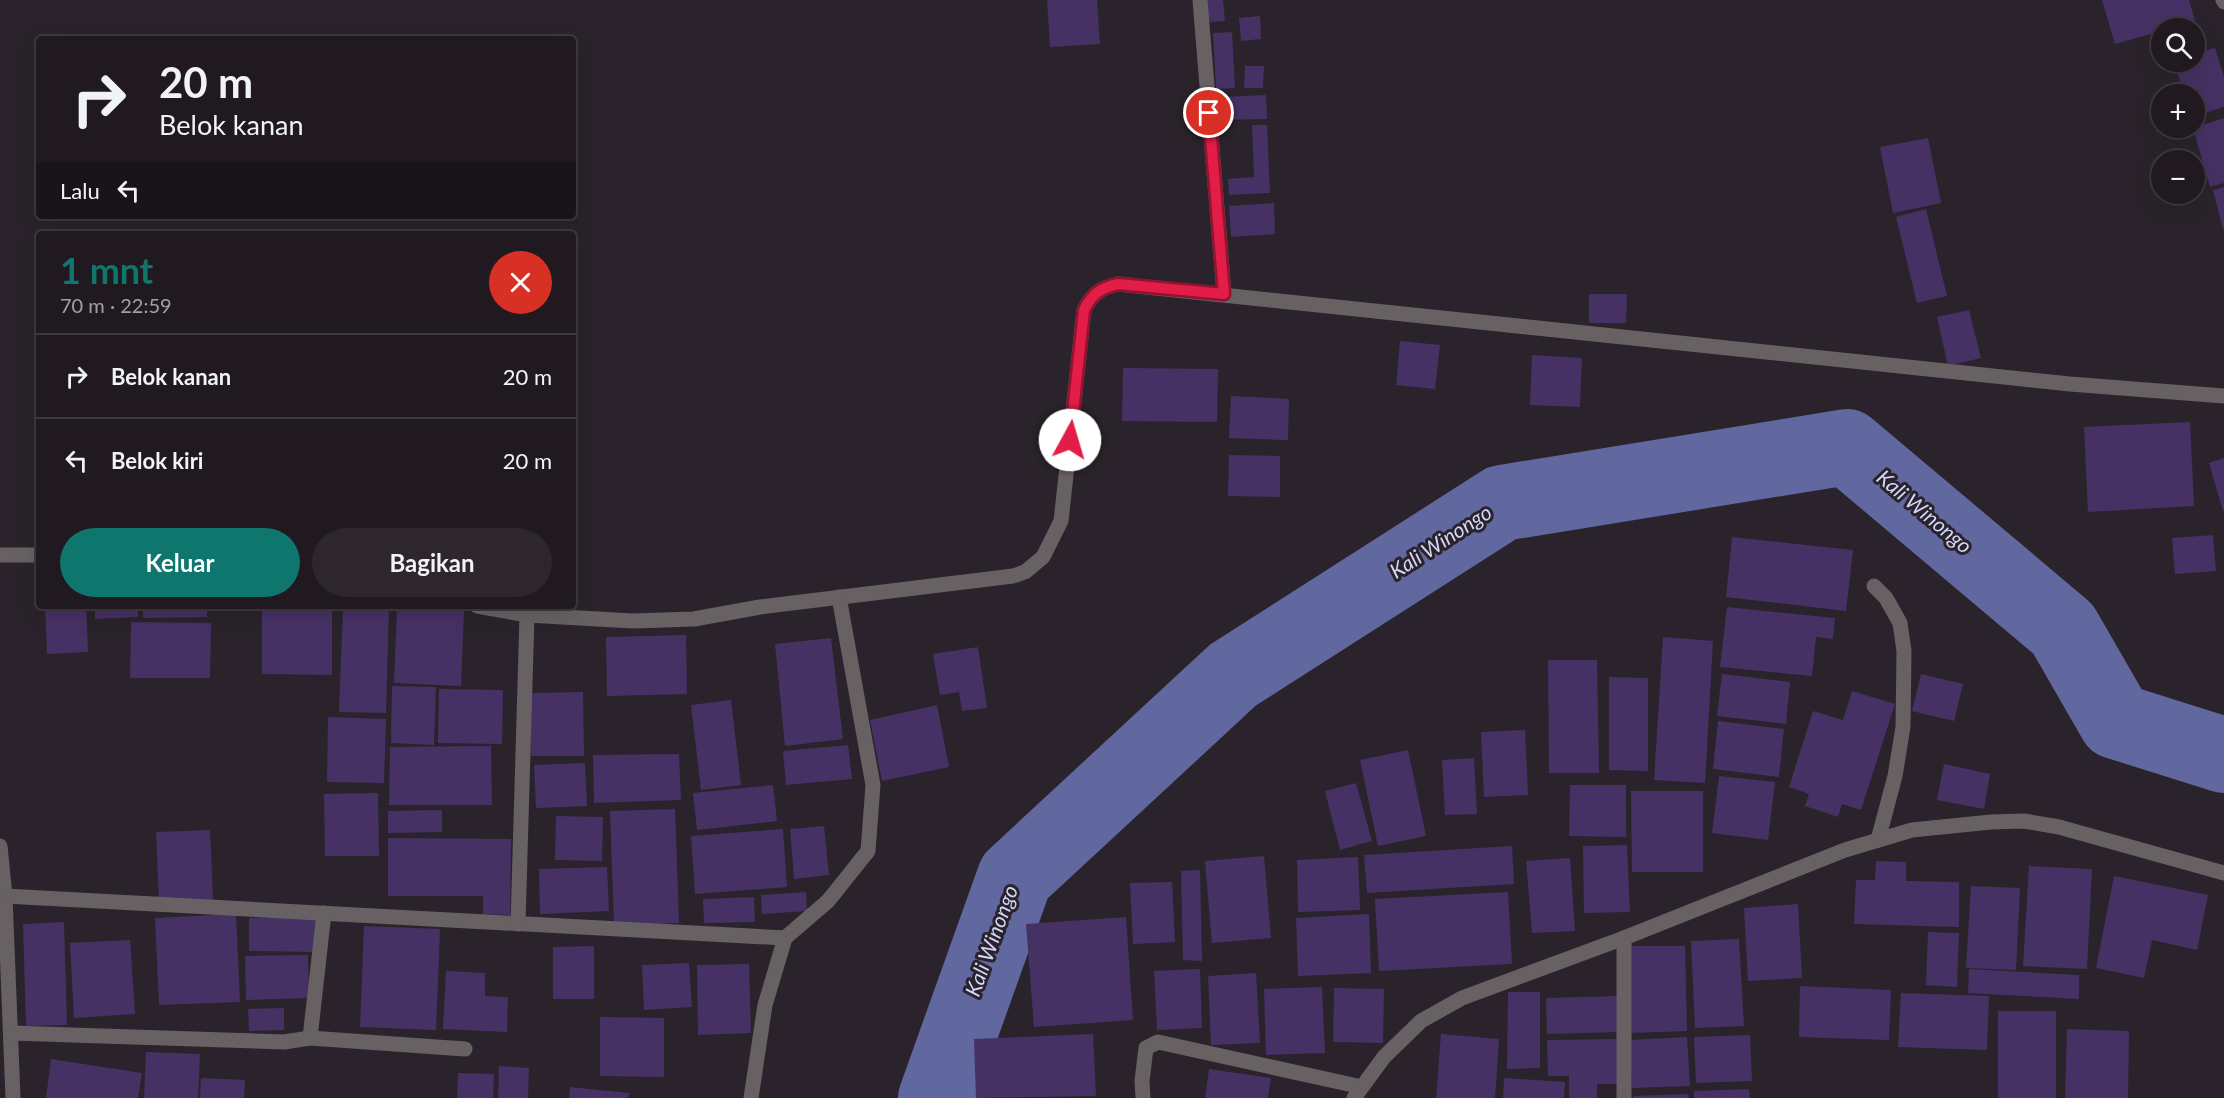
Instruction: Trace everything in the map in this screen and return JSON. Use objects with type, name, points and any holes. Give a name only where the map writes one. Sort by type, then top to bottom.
[{"type":"street","points":[[1200,0],[1224,294]]},
{"type":"street","points":[[494,609],[527,615],[633,621],[694,619],[760,607],[1013,576],[1025,572],[1043,557],[1060,521],[1084,310],[1092,295],[1104,287],[1118,284],[2070,384],[2224,396]]},
{"type":"street","points":[[0,555],[36,555]]},
{"type":"street","points":[[1874,585],[1886,598],[1900,623],[1904,651],[1903,727],[1895,776],[1878,840]]},
{"type":"street","points":[[751,1098],[765,1005],[785,938],[828,901],[868,851],[873,785],[839,597]]},
{"type":"street","points":[[518,924],[527,615]]},
{"type":"street","points":[[1143,1098],[1142,1082],[1146,1048],[1158,1042],[1358,1092],[1384,1057],[1421,1022],[1462,998],[1624,938],[1845,850],[1912,830],[2024,821],[2059,827],[2224,873]]},
{"type":"street","points":[[0,846],[5,896],[13,1098]]},
{"type":"street","points":[[5,896],[785,938]]},
{"type":"street","points":[[310,1038],[324,913]]},
{"type":"street","points":[[1624,938],[1624,1098]]},
{"type":"street","points":[[11,1033],[284,1042],[310,1038],[465,1048]]},
{"type":"building","points":[[1047,0],[1097,0],[1100,44],[1050,47]]},
{"type":"building","points":[[1207,0],[1223,0],[1225,21],[1208,22]]},
{"type":"building","points":[[2102,0],[2189,0],[2194,18],[2151,18],[2151,34],[2115,44]]},
{"type":"building","points":[[1260,16],[1261,39],[1241,41],[1239,18]]},
{"type":"building","points":[[1232,32],[1235,88],[1216,89],[1213,33]]},
{"type":"building","points":[[2215,48],[2224,77],[2224,107],[2205,113],[2205,84],[2181,84],[2177,72],[2205,72],[2205,51]]},
{"type":"building","points":[[1245,66],[1264,66],[1263,88],[1244,88]]},
{"type":"building","points":[[1266,95],[1267,119],[1220,120],[1220,97]]},
{"type":"building","points":[[2224,118],[2224,183],[2210,187],[2205,170],[2205,150],[2199,150],[2196,138],[2205,138],[2205,124]]},
{"type":"building","points":[[1252,125],[1267,125],[1270,193],[1229,195],[1228,179],[1254,177]]},
{"type":"building","points":[[1928,138],[1941,203],[1893,213],[1880,147]]},
{"type":"building","points":[[2224,187],[2224,229],[2223,229],[2213,190]]},
{"type":"building","points":[[1274,203],[1275,234],[1231,237],[1229,206]]},
{"type":"building","points":[[1926,209],[1947,296],[1917,303],[1896,217]]},
{"type":"building","points":[[1589,294],[1627,294],[1626,323],[1589,323]]},
{"type":"building","points":[[1969,310],[1981,358],[1948,366],[1937,317]]},
{"type":"building","points":[[1400,341],[1440,345],[1435,389],[1396,385]]},
{"type":"building","points":[[1532,355],[1582,358],[1580,407],[1530,405]]},
{"type":"building","points":[[1123,368],[1218,369],[1217,422],[1122,421]]},
{"type":"building","points":[[1231,396],[1289,399],[1288,440],[1229,438]]},
{"type":"building","points":[[2190,422],[2194,506],[2088,512],[2084,427]]},
{"type":"building","points":[[1229,455],[1280,456],[1280,497],[1228,496]]},
{"type":"building","points":[[2224,458],[2224,511],[2223,511],[2209,463]]},
{"type":"building","points":[[2213,535],[2216,571],[2175,574],[2172,538]]},
{"type":"building","points":[[1732,537],[1853,550],[1846,611],[1726,597]]},
{"type":"building","points":[[1727,607],[1835,618],[1833,639],[1816,637],[1812,676],[1720,667]]},
{"type":"building","points":[[45,609],[86,609],[88,652],[47,654]]},
{"type":"building","points":[[95,609],[138,609],[138,617],[95,619]]},
{"type":"building","points":[[143,609],[207,609],[207,617],[143,618]]},
{"type":"building","points":[[262,609],[332,609],[332,675],[262,674]]},
{"type":"building","points":[[343,609],[389,609],[386,713],[339,712]]},
{"type":"building","points":[[397,609],[464,609],[461,686],[394,683]]},
{"type":"building","points":[[131,622],[211,623],[210,678],[130,678]]},
{"type":"building","points":[[686,635],[687,694],[607,696],[606,637]]},
{"type":"building","points":[[1663,637],[1713,641],[1705,783],[1654,780]]},
{"type":"building","points":[[831,638],[843,739],[785,746],[775,644]]},
{"type":"building","points":[[978,647],[987,708],[962,711],[959,692],[940,695],[933,654]]},
{"type":"building","points":[[1548,660],[1597,660],[1599,773],[1549,773]]},
{"type":"building","points":[[1722,674],[1790,682],[1786,724],[1717,716]]},
{"type":"building","points":[[1921,674],[1963,684],[1954,721],[1912,711]]},
{"type":"building","points":[[1609,677],[1648,678],[1648,771],[1609,770]]},
{"type":"building","points":[[392,686],[436,687],[434,745],[391,743]]},
{"type":"building","points":[[439,689],[503,690],[502,744],[438,743]]},
{"type":"building","points":[[1852,691],[1895,704],[1861,810],[1842,804],[1838,817],[1805,806],[1809,794],[1789,787],[1813,711],[1843,720]]},
{"type":"building","points":[[583,692],[584,756],[531,756],[531,693]]},
{"type":"building","points":[[731,700],[741,785],[701,790],[691,705]]},
{"type":"building","points":[[937,705],[949,767],[882,781],[870,720]]},
{"type":"building","points":[[328,717],[386,719],[384,783],[327,782]]},
{"type":"building","points":[[1718,721],[1784,729],[1779,777],[1713,769]]},
{"type":"building","points":[[1525,730],[1528,795],[1484,797],[1481,732]]},
{"type":"building","points":[[848,745],[852,779],[786,785],[783,751]]},
{"type":"building","points":[[491,746],[492,805],[389,805],[390,747]]},
{"type":"building","points":[[1408,750],[1426,836],[1378,846],[1360,760]]},
{"type":"building","points":[[679,754],[681,800],[594,803],[593,755]]},
{"type":"building","points":[[1474,758],[1477,814],[1445,815],[1442,760]]},
{"type":"building","points":[[585,763],[587,806],[536,808],[534,765]]},
{"type":"building","points":[[1944,764],[1990,774],[1984,809],[1937,800]]},
{"type":"building","points":[[1719,776],[1775,782],[1768,840],[1712,833]]},
{"type":"building","points":[[1356,783],[1372,841],[1340,850],[1325,791]]},
{"type":"building","points":[[773,785],[777,821],[697,830],[693,793]]},
{"type":"building","points":[[1570,785],[1626,785],[1626,837],[1569,836]]},
{"type":"building","points":[[1631,791],[1703,791],[1703,872],[1632,872]]},
{"type":"building","points":[[378,793],[379,856],[325,856],[324,794]]},
{"type":"building","points":[[675,809],[679,923],[614,925],[610,811]]},
{"type":"building","points":[[442,810],[442,832],[388,833],[388,811]]},
{"type":"building","points":[[556,816],[603,817],[602,861],[555,860]]},
{"type":"building","points":[[824,826],[829,875],[794,879],[790,829]]},
{"type":"building","points":[[783,829],[787,887],[695,894],[691,836]]},
{"type":"building","points":[[210,830],[213,900],[159,902],[156,832]]},
{"type":"building","points":[[388,838],[511,839],[510,915],[483,914],[483,896],[388,896]]},
{"type":"building","points":[[1627,845],[1630,912],[1584,913],[1583,846]]},
{"type":"building","points":[[1512,846],[1514,884],[1367,893],[1364,855]]},
{"type":"building","points":[[1264,856],[1271,938],[1212,943],[1205,861]]},
{"type":"building","points":[[1358,857],[1360,910],[1298,912],[1297,860]]},
{"type":"building","points":[[1570,858],[1575,931],[1532,933],[1526,861]]},
{"type":"building","points":[[1876,861],[1906,862],[1906,881],[1959,882],[1959,927],[1854,924],[1856,880],[1875,880]]},
{"type":"building","points":[[2029,866],[2092,869],[2087,969],[2023,966]]},
{"type":"building","points":[[607,867],[609,911],[540,914],[539,869]]},
{"type":"building","points":[[1200,870],[1202,961],[1183,960],[1181,871]]},
{"type":"building","points":[[2114,876],[2208,895],[2197,950],[2152,940],[2144,978],[2096,968]]},
{"type":"building","points":[[1172,882],[1175,942],[1133,944],[1130,883]]},
{"type":"building","points":[[1971,886],[2020,888],[2016,970],[1966,968]]},
{"type":"building","points":[[806,892],[807,911],[762,914],[761,895]]},
{"type":"building","points":[[1508,892],[1512,964],[1379,971],[1375,899]]},
{"type":"building","points":[[754,897],[755,922],[704,923],[703,899]]},
{"type":"building","points":[[1798,904],[1802,978],[1748,981],[1744,908]]},
{"type":"building","points":[[236,914],[240,1002],[159,1005],[155,918]]},
{"type":"building","points":[[1369,914],[1371,973],[1298,976],[1296,918]]},
{"type":"building","points":[[1126,917],[1133,1020],[1034,1027],[1026,924]]},
{"type":"building","points":[[249,918],[316,918],[316,952],[249,951]]},
{"type":"building","points":[[64,922],[67,1025],[26,1026],[23,924]]},
{"type":"building","points":[[364,926],[440,929],[436,1030],[360,1027]]},
{"type":"building","points":[[1928,932],[1959,933],[1957,987],[1926,985]]},
{"type":"building","points":[[1739,939],[1744,1026],[1695,1028],[1691,941]]},
{"type":"building","points":[[130,940],[135,1014],[74,1018],[70,943]]},
{"type":"building","points":[[594,946],[594,999],[553,999],[553,947]]},
{"type":"building","points":[[1629,946],[1685,946],[1687,1031],[1631,1033]]},
{"type":"building","points":[[308,955],[309,998],[246,1000],[245,956]]},
{"type":"building","points":[[689,963],[692,1007],[644,1010],[642,965]]},
{"type":"building","points":[[749,964],[751,1033],[698,1035],[697,965]]},
{"type":"building","points":[[1200,969],[1202,1028],[1157,1030],[1154,971]]},
{"type":"building","points":[[1969,969],[2079,975],[2079,999],[1968,993]]},
{"type":"building","points":[[446,971],[485,973],[485,996],[508,997],[507,1032],[443,1029]]},
{"type":"building","points":[[1256,973],[1260,1043],[1211,1045],[1208,976]]},
{"type":"building","points":[[1800,986],[1891,990],[1889,1040],[1799,1037]]},
{"type":"building","points":[[1322,987],[1325,1053],[1266,1055],[1264,989]]},
{"type":"building","points":[[1334,988],[1384,989],[1383,1043],[1333,1042]]},
{"type":"building","points":[[1508,992],[1540,992],[1540,1068],[1507,1069]]},
{"type":"building","points":[[1901,993],[1989,996],[1987,1050],[1898,1047]]},
{"type":"building","points":[[1618,996],[1619,1032],[1547,1034],[1546,998]]},
{"type":"building","points":[[284,1008],[284,1030],[249,1031],[248,1009]]},
{"type":"building","points":[[1998,1011],[2056,1011],[2056,1098],[1998,1098]]},
{"type":"building","points":[[600,1017],[664,1018],[664,1077],[600,1076]]},
{"type":"building","points":[[2067,1029],[2129,1031],[2128,1098],[2065,1098]]},
{"type":"building","points":[[1093,1034],[1096,1096],[976,1098],[974,1039]]},
{"type":"building","points":[[1441,1034],[1499,1039],[1495,1098],[1436,1098]]},
{"type":"building","points":[[1750,1035],[1752,1081],[1696,1083],[1694,1037]]},
{"type":"building","points":[[1687,1037],[1690,1086],[1632,1088],[1630,1040]]},
{"type":"building","points":[[1619,1039],[1620,1084],[1597,1084],[1597,1098],[1569,1098],[1569,1076],[1548,1076],[1547,1040]]},
{"type":"building","points":[[146,1052],[200,1054],[198,1098],[144,1098]]},
{"type":"building","points":[[51,1059],[142,1073],[138,1098],[46,1098]]},
{"type":"building","points":[[499,1066],[529,1068],[528,1098],[498,1098]]},
{"type":"building","points":[[1209,1069],[1271,1078],[1268,1098],[1205,1098]]},
{"type":"building","points":[[458,1073],[494,1074],[493,1098],[457,1098]]},
{"type":"building","points":[[201,1078],[245,1080],[244,1098],[200,1098]]},
{"type":"building","points":[[1504,1078],[1565,1082],[1564,1098],[1503,1098]]},
{"type":"building","points":[[570,1087],[629,1093],[628,1098],[569,1098]]},
{"type":"building","points":[[1749,1089],[1750,1098],[1694,1098],[1694,1091]]},
{"type":"building","points":[[1688,1094],[1689,1098],[1633,1098],[1633,1096]]},
{"type":"waterway","name":"Kali Winongo","points":[[936,1098],[1015,877],[1233,675],[1502,503],[1847,447],[2063,629],[2116,721],[2224,755]]},
{"type":"route","points":[[1070,440],[1084,310],[1092,295],[1104,287],[1118,284],[1224,294],[1209,113]]}]
